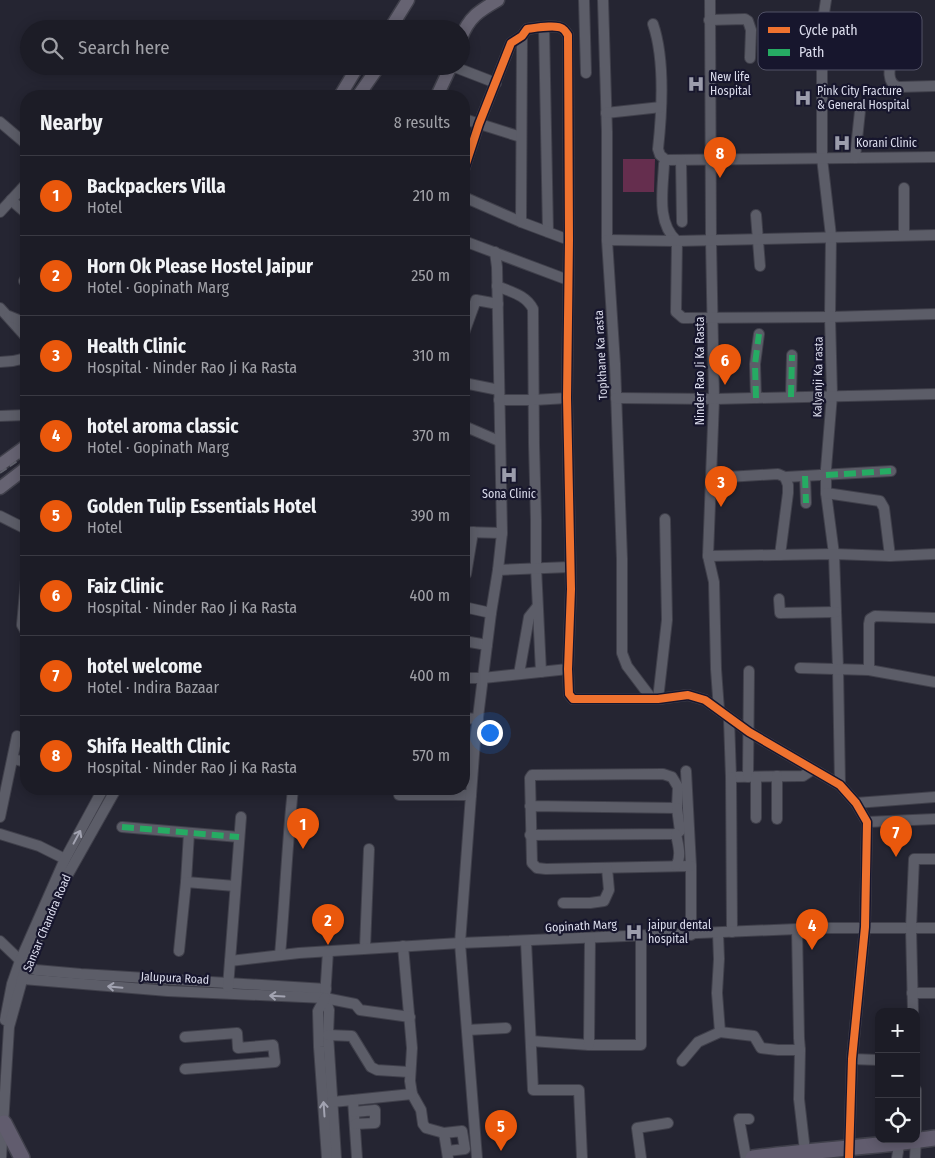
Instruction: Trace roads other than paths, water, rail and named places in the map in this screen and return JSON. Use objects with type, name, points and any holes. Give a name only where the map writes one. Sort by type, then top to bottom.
[{"type":"highway","points":[[4,1123],[22,1158]]},
{"type":"highway","points":[[920,1138],[935,1138]]},
{"type":"highway","points":[[753,1158],[806,1151],[849,1153],[898,1147]]},
{"type":"main road","points":[[470,21],[482,6],[498,0]]},
{"type":"main road","points":[[395,20],[407,1]]},
{"type":"main road","points":[[345,90],[353,75]]},
{"type":"main road","points":[[366,90],[374,75]]},
{"type":"main road","points":[[441,90],[448,75]]},
{"type":"main road","points":[[0,466],[20,451]]},
{"type":"main road","points":[[0,488],[20,473]]},
{"type":"street","points":[[584,0],[586,73]]},
{"type":"street","name":"Topkhane Ka rasta","points":[[603,0],[607,240],[616,398],[622,560],[622,654],[627,666],[655,699]]},
{"type":"street","name":"Ninder Rao Ji Ka Rasta","points":[[710,0],[714,399],[708,556],[714,582],[719,710]]},
{"type":"street","points":[[709,20],[745,19],[748,21],[751,30],[750,58]]},
{"type":"street","points":[[653,24],[660,66],[661,107],[658,149],[660,155],[666,160],[935,156]]},
{"type":"street","points":[[544,27],[548,232]]},
{"type":"street","points":[[470,150],[511,43],[522,36],[527,29],[544,27],[562,28],[568,36],[569,240],[567,398],[571,589],[569,694],[573,699],[655,699],[688,695],[705,700],[728,719],[840,785],[856,803],[867,822],[865,928],[852,1059],[849,1153]]},
{"type":"street","points":[[521,222],[522,36]]},
{"type":"street","name":"Kalyanji Ka rasta","points":[[822,70],[822,158],[831,236],[830,317],[832,395],[826,493],[834,554],[840,785]]},
{"type":"street","points":[[890,70],[891,83],[898,87],[935,86]]},
{"type":"street","points":[[470,73],[496,83]]},
{"type":"street","points":[[606,113],[661,107]]},
{"type":"street","points":[[855,158],[860,111]]},
{"type":"street","points":[[470,121],[521,137]]},
{"type":"street","points":[[0,122],[20,139]]},
{"type":"street","points":[[666,160],[664,164],[663,211],[665,226],[676,241],[676,312],[683,318],[935,314]]},
{"type":"street","points":[[681,160],[682,222]]},
{"type":"street","points":[[904,188],[904,235]]},
{"type":"street","points":[[0,212],[20,191]]},
{"type":"street","points":[[12,200],[20,207]]},
{"type":"street","points":[[470,200],[569,240]]},
{"type":"street","points":[[756,215],[760,266]]},
{"type":"street","points":[[607,240],[676,241],[935,234]]},
{"type":"street","points":[[470,243],[568,280]]},
{"type":"street","points":[[477,1158],[460,943],[478,719],[502,533],[498,304],[495,252]]},
{"type":"street","points":[[497,286],[524,298],[533,309],[536,568],[541,672]]},
{"type":"street","points":[[470,316],[476,300],[498,304]]},
{"type":"street","points":[[3,311],[20,320]]},
{"type":"street","points":[[3,311],[20,330]]},
{"type":"street","points":[[756,398],[755,364],[759,334]]},
{"type":"street","points":[[791,397],[792,355]]},
{"type":"street","points":[[0,362],[20,359]]},
{"type":"street","points":[[470,385],[499,395],[534,400],[567,398]]},
{"type":"street","points":[[616,398],[714,399],[935,394]]},
{"type":"street","points":[[0,416],[20,415]]},
{"type":"street","points":[[470,429],[499,441]]},
{"type":"street","points":[[711,478],[778,474],[785,478],[891,471]]},
{"type":"street","points":[[805,476],[806,503]]},
{"type":"street","points":[[780,555],[788,493],[788,485],[785,478]]},
{"type":"street","points":[[826,493],[880,501],[884,508],[890,556]]},
{"type":"street","points":[[0,516],[20,526]]},
{"type":"street","points":[[655,699],[667,620],[665,519]]},
{"type":"street","points":[[470,532],[502,533]]},
{"type":"street","points":[[708,556],[834,554],[890,556],[935,554]]},
{"type":"street","points":[[498,570],[570,567]]},
{"type":"street","points":[[779,599],[780,613],[836,612]]},
{"type":"street","points":[[519,674],[529,617],[537,607]]},
{"type":"street","points":[[470,608],[491,613]]},
{"type":"street","points":[[869,670],[868,624],[870,619],[875,616],[935,618]]},
{"type":"street","points":[[470,642],[487,645]]},
{"type":"street","points":[[800,668],[869,670],[935,682]]},
{"type":"street","points":[[470,678],[568,669]]},
{"type":"street","points":[[749,672],[749,732],[756,818]]},
{"type":"street","points":[[470,718],[478,719]]},
{"type":"street","points":[[728,719],[731,777],[732,932]]},
{"type":"street","points":[[0,817],[13,759],[16,736]]},
{"type":"street","points":[[13,759],[20,761]]},
{"type":"street","points":[[731,777],[803,776],[812,770]]},
{"type":"street","points":[[686,771],[691,866],[691,934]]},
{"type":"street","points":[[530,835],[676,834],[680,831],[677,808],[678,787],[672,777],[663,774],[532,775],[530,778],[530,835],[532,863],[537,868],[691,866]]},
{"type":"street","points":[[777,776],[777,820]]},
{"type":"street","name":"Sansar Chandra Road","points":[[1,1158],[9,1027],[19,978],[65,859],[100,795]]},
{"type":"street","name":"Sansar Chandra Road","points":[[23,964],[58,892],[113,795]]},
{"type":"street","points":[[280,956],[285,899],[287,840],[292,795]]},
{"type":"street","points":[[856,803],[935,797]]},
{"type":"street","points":[[530,806],[677,808]]},
{"type":"street","points":[[227,993],[241,817]]},
{"type":"street","points":[[867,822],[935,819]]},
{"type":"street","points":[[122,827],[239,837]]},
{"type":"street","points":[[179,951],[189,832]]},
{"type":"street","points":[[0,834],[39,846],[65,859]]},
{"type":"street","points":[[676,834],[680,853],[676,866]]},
{"type":"street","points":[[365,948],[369,849]]},
{"type":"street","points":[[913,1008],[911,928],[914,859],[935,859]]},
{"type":"street","points":[[563,903],[604,901],[609,890],[607,868]]},
{"type":"street","points":[[186,882],[235,886]]},
{"type":"street","name":"Gopinath Marg","points":[[230,961],[365,948],[460,943],[797,929],[935,928]]},
{"type":"street","points":[[797,929],[800,1050],[799,1099],[806,1151]]},
{"type":"street","points":[[718,933],[717,993],[720,1032]]},
{"type":"street","points":[[531,1041],[589,1045],[641,1044],[641,936]]},
{"type":"street","points":[[589,1045],[590,938]]},
{"type":"street","points":[[0,941],[23,964]]},
{"type":"street","points":[[526,941],[533,1090],[579,1090],[582,1158]]},
{"type":"street","points":[[403,946],[412,1048],[410,1072],[412,1094],[421,1110],[423,1124],[426,1128],[444,1133],[462,1130],[465,1149],[448,1154],[444,1133]]},
{"type":"street","points":[[328,951],[326,994],[336,1158]]},
{"type":"street","name":"Jalupura Road","points":[[23,964],[36,970],[228,982],[326,994]]},
{"type":"street","name":"Sansar Chandra Road","points":[[0,1081],[2,1018],[19,978]]},
{"type":"street","name":"Jalupura Road","points":[[19,978],[175,992],[326,994]]},
{"type":"street","points":[[912,993],[935,993]]},
{"type":"street","points":[[326,994],[355,1004],[360,1010],[410,1016]]},
{"type":"street","points":[[326,994],[318,1011],[327,1158]]},
{"type":"street","points":[[467,1030],[506,1028]]},
{"type":"street","points":[[682,1061],[698,1042],[720,1032],[754,1036],[761,1048],[800,1050]]},
{"type":"street","points":[[185,1069],[275,1062],[273,1045],[238,1048],[237,1033],[186,1037]]},
{"type":"street","points":[[328,1034],[352,1036],[371,1067],[377,1070],[410,1072]]},
{"type":"street","points":[[852,1059],[875,1060]]},
{"type":"street","points":[[332,1102],[412,1094]]},
{"type":"street","points":[[353,1100],[357,1158]]},
{"type":"street","points":[[354,1112],[375,1110],[375,1123],[355,1124]]},
{"type":"street","points":[[746,1158],[739,1119],[749,1119]]},
{"type":"street","points":[[641,1158],[637,1128],[668,1123]]},
{"type":"street","points":[[915,1158],[916,1143]]},
{"type":"railway","points":[[0,473],[20,459]]},
{"type":"place","name":"New life Hospital","points":[[696,84]]},
{"type":"place","name":"Pink City Fracture & General Hospital","points":[[803,98]]},
{"type":"place","name":"Korani Clinic","points":[[842,143]]},
{"type":"place","name":"Shifa Health Clinic","points":[[720,178]]},
{"type":"place","name":"Faiz Clinic","points":[[725,385]]},
{"type":"place","name":"Sona Clinic","points":[[509,475]]},
{"type":"place","name":"Health Clinic","points":[[721,507]]},
{"type":"place","name":"Backpackers Villa","points":[[303,849]]},
{"type":"place","name":"hotel welcome","points":[[896,857]]},
{"type":"place","name":"jaipur dental hospital","points":[[634,932]]},
{"type":"place","name":"Horn Ok Please Hostel Jaipur","points":[[328,945]]},
{"type":"place","name":"hotel aroma classic","points":[[812,950]]},
{"type":"place","name":"Golden Tulip Essentials Hotel","points":[[501,1151]]}]
